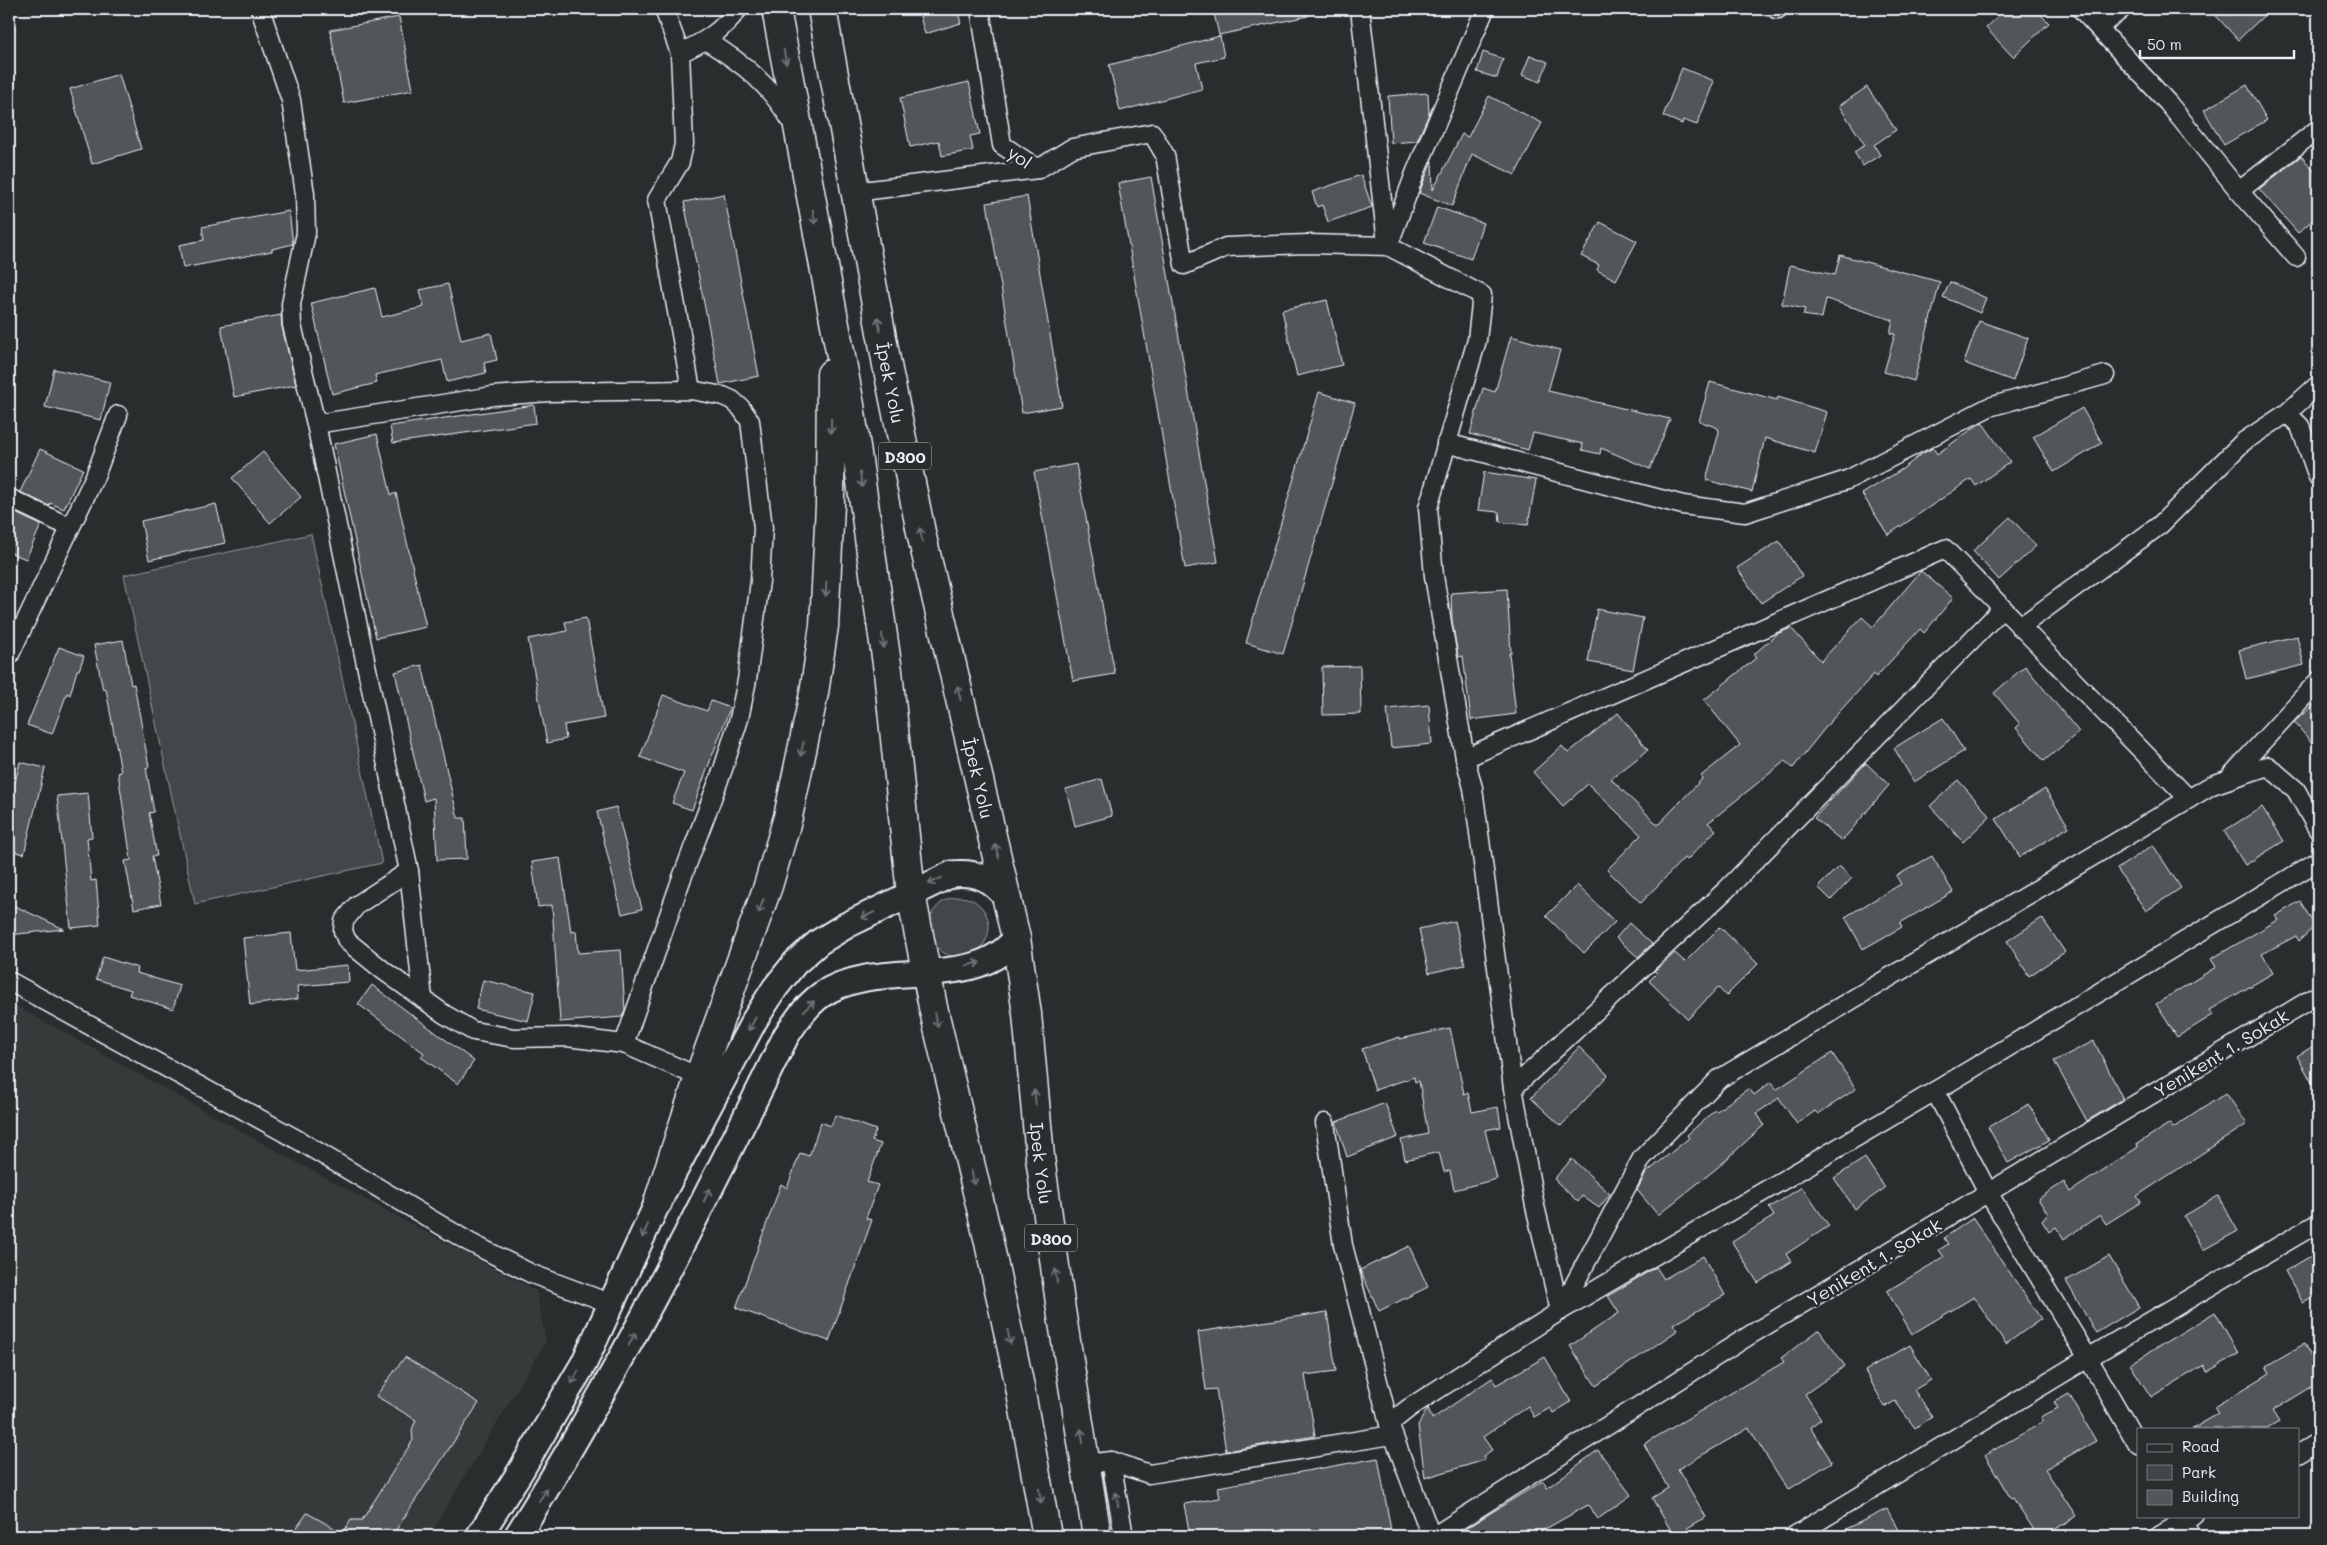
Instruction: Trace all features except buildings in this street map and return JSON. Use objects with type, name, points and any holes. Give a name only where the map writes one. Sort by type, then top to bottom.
[{"type":"highway","name":"D300","points":[[776,9],[850,405],[888,671],[911,894]]},
{"type":"highway","name":"İpek Yolu","points":[[822,9],[855,192],[922,537],[1008,899]]},
{"type":"highway","points":[[658,1202],[699,1077],[768,886],[788,817],[814,693],[824,626],[830,505],[831,308]]},
{"type":"highway","points":[[911,894],[925,972],[1010,1344],[1047,1536]]},
{"type":"highway","points":[[1008,899],[1016,938]]},
{"type":"highway","name":"Ipek Yolu","points":[[1016,938],[1027,1014],[1040,1157],[1060,1310],[1098,1463],[1097,1536]]},
{"type":"main road","points":[[479,1536],[584,1363],[658,1202],[754,1021],[775,988],[795,963],[819,942],[833,934],[952,874],[968,872],[987,878],[1008,899]]},
{"type":"main road","points":[[524,1534],[688,1232],[786,1036],[807,1007],[823,994],[848,983],[879,976],[925,972],[985,961],[998,956],[1016,938]]},
{"type":"street","points":[[260,9],[291,100],[305,194],[306,233],[291,304],[292,325],[316,424],[408,871],[423,999]]},
{"type":"street","points":[[664,9],[680,53],[684,144],[680,162],[657,200],[691,390]]},
{"type":"street","points":[[680,53],[707,41],[727,24],[738,9]]},
{"type":"street","name":"yol","points":[[980,9],[1002,145],[1038,169]]},
{"type":"street","points":[[1360,9],[1388,246]]},
{"type":"street","points":[[1388,246],[1416,171],[1485,9]]},
{"type":"street","points":[[2081,9],[2168,102],[2296,257]]},
{"type":"street","points":[[2099,27],[2122,9]]},
{"type":"street","points":[[707,41],[740,62],[759,78],[778,100],[800,136]]},
{"type":"street","points":[[2240,191],[2318,129]]},
{"type":"street","points":[[855,192],[1038,169],[1072,148],[1152,133],[1166,155],[1184,265],[1226,247],[1308,244],[1388,246],[1482,294],[1477,340],[1428,508],[1434,576],[1465,758],[1474,788],[1513,1088],[1535,1206],[1560,1311]]},
{"type":"street","points":[[1446,443],[1682,505],[1745,512],[1847,480],[1990,407],[2105,375]]},
{"type":"street","points":[[2020,627],[2160,525],[2243,442],[2287,413],[2318,385]]},
{"type":"street","points":[[316,424],[493,396],[549,392],[691,390],[717,394],[732,400],[742,408],[750,421],[763,528],[760,581],[747,680],[739,719],[723,769],[680,883],[624,1044]]},
{"type":"street","points":[[2287,413],[2300,426],[2318,477]]},
{"type":"street","points":[[9,656],[95,476],[118,416]]},
{"type":"street","points":[[9,498],[69,527]]},
{"type":"street","points":[[1465,758],[1945,549],[2189,799]]},
{"type":"street","points":[[1513,1088],[1726,890],[2002,609]]},
{"type":"street","points":[[2228,779],[2318,681]]},
{"type":"street","points":[[1560,1311],[1642,1158],[1719,1079],[2212,785],[2268,766],[2296,790],[2318,830]]},
{"type":"street","points":[[1098,1463],[1149,1474],[1391,1430],[1409,1408],[1560,1311],[1935,1091],[2318,861]]},
{"type":"street","points":[[408,871],[357,905],[344,921],[343,931],[347,942],[354,949],[423,999],[473,1031],[491,1036],[514,1038],[592,1039],[624,1044],[699,1077]]},
{"type":"street","points":[[9,981],[298,1140],[470,1242],[532,1274],[612,1304]]},
{"type":"street","name":"Yenikent 1. Sokak","points":[[1432,1536],[1750,1335],[1989,1194],[2318,995]]},
{"type":"street","points":[[1935,1091],[1989,1194],[2137,1443]]},
{"type":"street","points":[[1325,1123],[1343,1245],[1391,1430],[1432,1536]]},
{"type":"street","points":[[1794,1536],[2088,1358],[2318,1223]]},
{"type":"street","points":[[2300,1453],[2318,1442]]},
{"type":"street","points":[[1098,1463],[1124,1536]]},
{"type":"street","points":[[2159,1536],[2186,1523]]},
{"type":"shaded area","points":[[9,1002],[307,1168],[536,1291],[546,1341],[429,1536],[9,1536]]},
{"type":"green space","points":[[311,534],[382,863],[195,904],[124,575]]},
{"type":"green space","points":[[953,897],[965,897],[981,905],[987,915],[989,927],[987,939],[981,949],[965,957],[953,957],[937,949],[929,933],[929,921],[937,905]]}]
